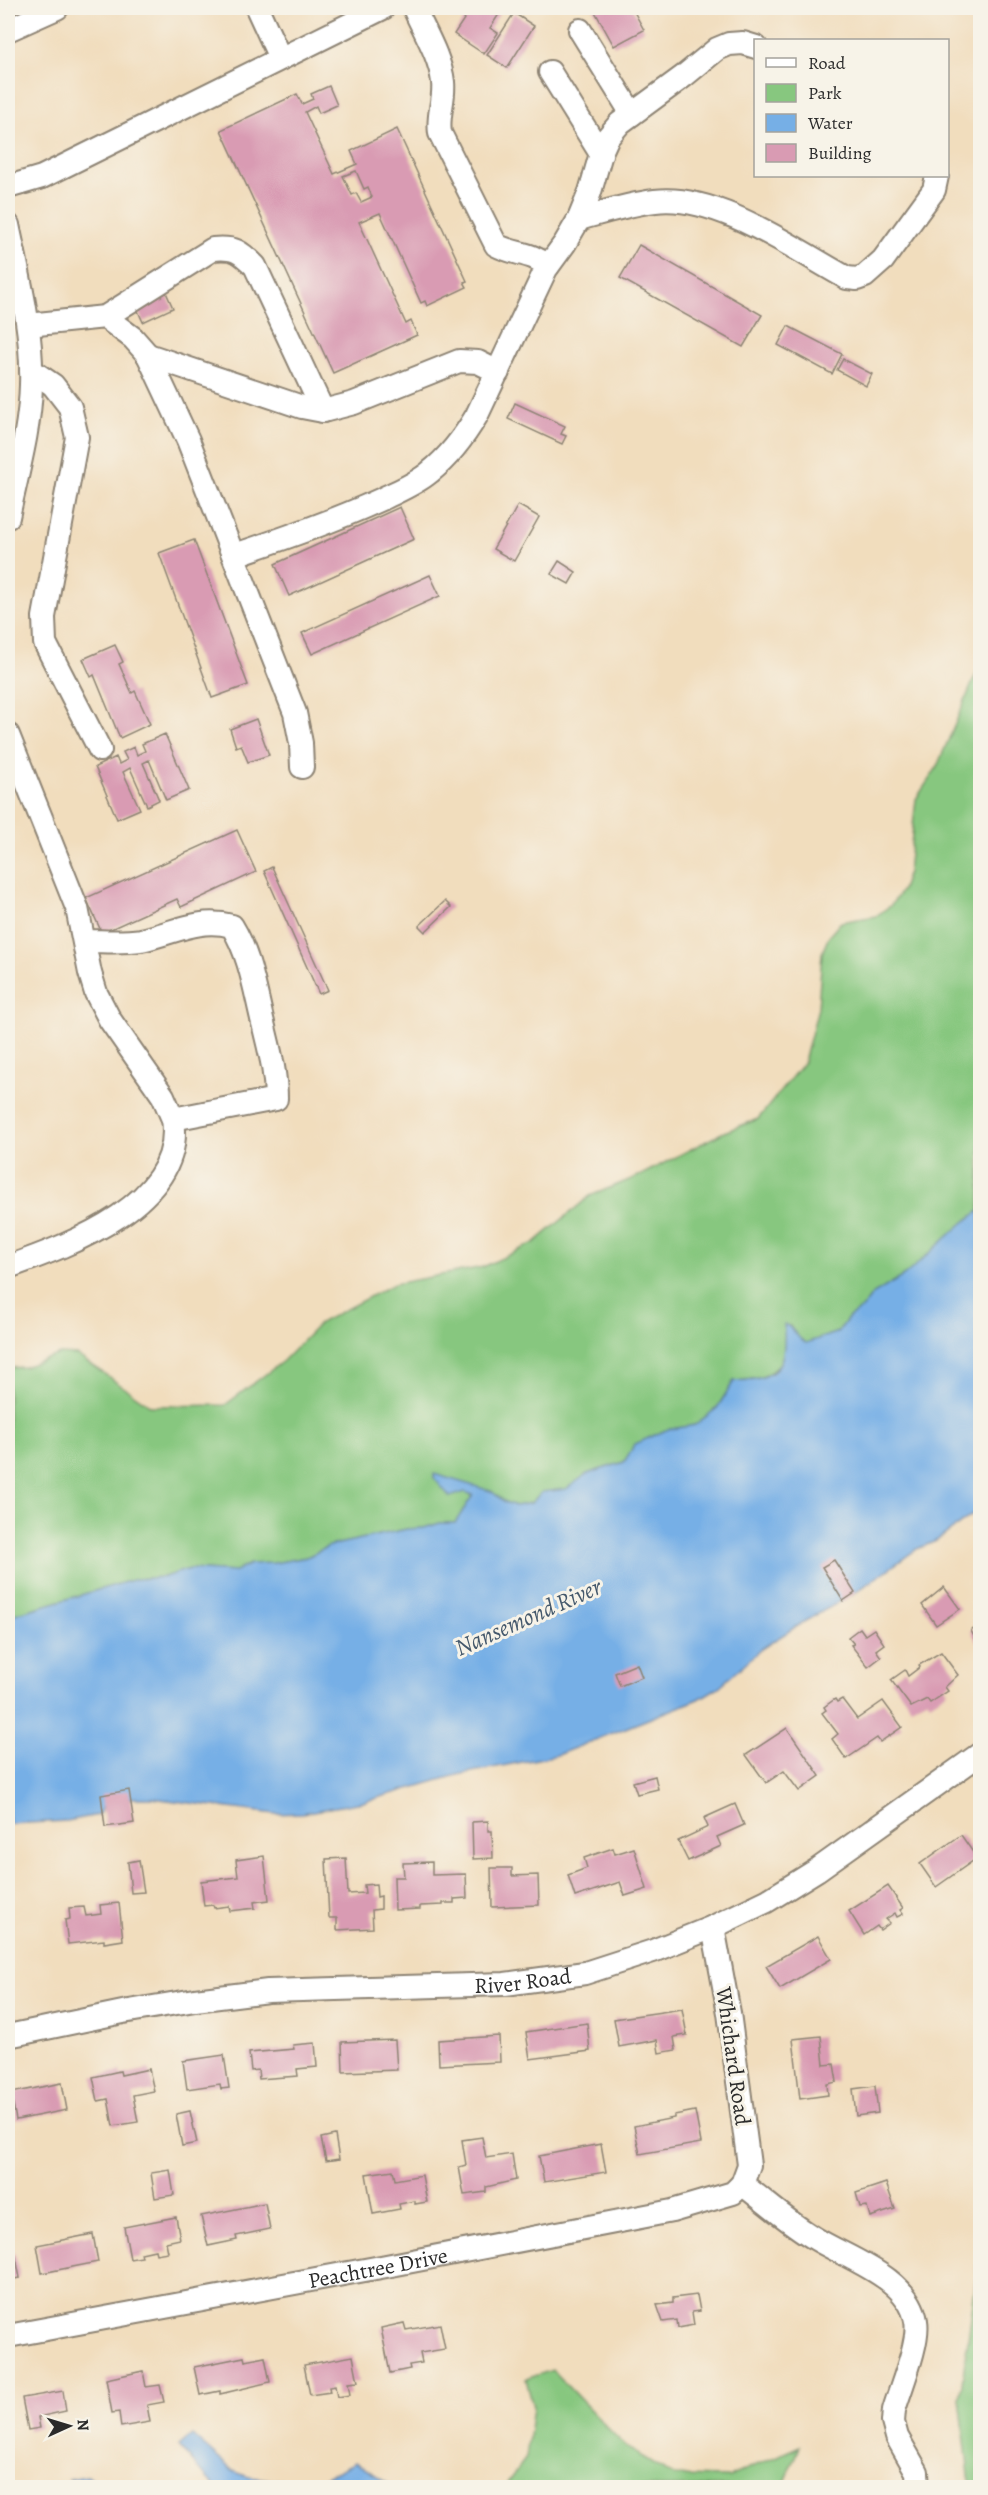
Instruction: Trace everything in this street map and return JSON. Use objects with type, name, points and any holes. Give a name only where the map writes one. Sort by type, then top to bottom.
[{"type":"street","points":[[8,30],[57,8]]},
{"type":"street","points":[[257,8],[280,58]]},
{"type":"street","points":[[8,187],[42,177],[383,8]]},
{"type":"street","points":[[414,8],[440,69],[443,84],[438,121],[440,133],[496,244],[509,252],[538,257],[548,266]]},
{"type":"street","points":[[580,30],[632,114]]},
{"type":"street","points":[[235,555],[359,509],[411,485],[449,455],[466,434],[548,266],[579,219],[608,137],[620,123],[717,49],[729,44],[743,43],[754,46]]},
{"type":"street","points":[[550,72],[601,154]]},
{"type":"street","points":[[579,219],[622,207],[656,201],[701,204],[725,211],[847,278],[857,279],[883,260],[934,190],[937,177]]},
{"type":"street","points":[[8,225],[28,325],[31,370],[31,388],[8,517]]},
{"type":"street","points":[[28,325],[105,317],[213,249],[230,248],[244,255],[255,266],[324,411]]},
{"type":"street","points":[[105,317],[134,338],[148,355],[188,440],[295,712],[301,742],[302,767]]},
{"type":"street","points":[[148,355],[302,407],[324,411],[354,403],[459,361],[478,362],[498,372]]},
{"type":"street","points":[[31,370],[53,385],[70,407],[77,437],[44,617],[45,643],[100,750]]},
{"type":"street","points":[[8,735],[77,908],[96,993],[110,1020],[163,1096],[173,1119],[175,1134],[172,1152],[154,1184],[124,1213],[83,1236],[41,1255],[8,1266]]},
{"type":"street","points":[[84,940],[118,942],[141,939],[205,922],[232,926],[242,942],[255,982],[276,1072],[276,1099],[173,1119]]},
{"type":"street","name":"River Road","points":[[8,2036],[123,2012],[195,2000],[258,1993],[505,1984],[585,1973],[653,1951],[767,1901],[817,1869],[981,1754]]},
{"type":"street","name":"Whichard Road","points":[[712,1927],[729,2013],[749,2166],[742,2184]]},
{"type":"street","points":[[742,2184],[816,2239],[848,2255],[881,2276],[903,2294],[912,2306],[916,2323],[916,2338],[894,2410],[893,2422],[897,2437],[917,2472],[918,2487]]},
{"type":"street","name":"Peachtree Drive","points":[[8,2336],[369,2270],[672,2211],[724,2197],[733,2193],[742,2184]]},
{"type":"green space","points":[[980,665],[980,1211],[963,1223],[905,1275],[872,1295],[862,1309],[849,1317],[838,1332],[806,1343],[798,1339],[790,1326],[781,1361],[769,1374],[749,1380],[734,1381],[717,1408],[695,1425],[666,1430],[636,1444],[624,1462],[587,1474],[566,1490],[542,1492],[531,1503],[515,1506],[505,1502],[491,1491],[465,1492],[473,1495],[456,1523],[440,1523],[329,1546],[307,1557],[274,1563],[250,1564],[234,1572],[189,1569],[164,1577],[136,1579],[8,1616],[8,1368],[24,1367],[60,1354],[77,1355],[151,1406],[225,1405],[283,1361],[321,1322],[394,1284],[483,1267],[534,1243],[590,1196],[641,1175],[724,1132],[758,1119],[804,1062],[818,1008],[822,953],[829,936],[841,922],[876,916],[891,905],[902,890],[908,872],[916,799],[936,769]]},
{"type":"green space","points":[[980,2251],[980,2487],[972,2488],[960,2398]]},
{"type":"green space","points":[[552,2370],[626,2447],[674,2476],[729,2477],[800,2446],[783,2487],[504,2487],[526,2458],[533,2407],[526,2379]]},
{"type":"water","name":"Nansemond River","points":[[980,1211],[980,1509],[936,1541],[917,1549],[853,1594],[761,1649],[719,1687],[699,1699],[557,1755],[457,1775],[363,1802],[302,1813],[275,1814],[152,1798],[115,1798],[107,1802],[98,1815],[67,1821],[8,1824],[8,1616],[136,1579],[164,1577],[189,1569],[234,1572],[250,1564],[274,1563],[307,1557],[329,1546],[407,1529],[424,1528],[440,1523],[455,1523],[473,1495],[465,1492],[450,1497],[434,1478],[434,1474],[491,1491],[505,1502],[515,1506],[531,1503],[542,1492],[566,1489],[587,1474],[624,1462],[635,1444],[666,1430],[695,1425],[717,1408],[734,1381],[749,1380],[771,1374],[781,1361],[784,1324],[806,1343],[838,1332],[849,1317],[862,1309],[872,1295],[905,1275],[963,1223]]},
{"type":"water","points":[[192,2435],[233,2471],[249,2477],[285,2481],[322,2479],[355,2462],[395,2487],[215,2487],[179,2446]]},
{"type":"water","points":[[86,2476],[111,2487],[76,2487],[69,2479]]},
{"type":"building","points":[[476,8],[503,8],[490,28],[498,33],[484,54],[454,34],[468,13],[471,15]]},
{"type":"building","points":[[593,8],[632,8],[644,30],[614,46]]},
{"type":"building","points":[[514,13],[534,26],[507,68],[487,55]]},
{"type":"building","points":[[329,86],[337,105],[319,113],[316,106],[305,112],[334,174],[357,164],[351,151],[397,129],[467,281],[464,282],[467,287],[427,306],[425,301],[421,303],[380,213],[359,222],[406,324],[411,321],[417,335],[333,373],[221,130],[297,94],[302,104],[313,99],[311,94]],"holes":[[[356,171],[364,189],[368,187],[372,197],[361,202],[356,193],[352,195],[343,176]]]},
{"type":"building","points":[[639,245],[762,315],[743,347],[620,278]]},
{"type":"building","points":[[165,290],[173,308],[143,322],[135,304]]},
{"type":"building","points":[[788,326],[842,354],[832,374],[778,345]]},
{"type":"building","points":[[843,359],[872,374],[866,386],[837,370]]},
{"type":"building","points":[[515,403],[565,426],[561,434],[566,436],[562,444],[508,419]]},
{"type":"building","points":[[518,505],[539,517],[514,561],[493,549]]},
{"type":"building","points":[[400,507],[414,539],[289,596],[275,564]]},
{"type":"building","points":[[194,540],[248,685],[212,698],[159,553]]},
{"type":"building","points":[[559,561],[576,572],[569,584],[551,574]]},
{"type":"building","points":[[430,575],[440,596],[312,654],[302,633]]},
{"type":"building","points":[[115,645],[123,662],[119,664],[132,693],[135,691],[150,724],[120,738],[94,675],[91,677],[83,659]]},
{"type":"building","points":[[256,719],[269,755],[248,762],[241,745],[236,747],[230,729]]},
{"type":"building","points":[[165,734],[189,790],[166,800],[149,760],[143,763],[159,800],[147,806],[130,768],[123,772],[140,809],[117,819],[95,767],[116,757],[119,764],[127,760],[123,752],[134,747],[137,755],[145,751],[142,744]]},
{"type":"building","points":[[237,830],[256,872],[181,907],[177,899],[102,933],[86,898]]},
{"type":"building","points":[[272,867],[328,990],[319,994],[264,871]]},
{"type":"building","points":[[445,901],[451,907],[425,932],[419,926]]},
{"type":"building","points":[[834,1560],[855,1593],[843,1601],[822,1567]]},
{"type":"building","points":[[944,1587],[960,1609],[936,1625],[922,1605]]},
{"type":"building","points":[[980,1624],[980,1647],[971,1631]]},
{"type":"building","points":[[860,1628],[865,1635],[874,1629],[884,1644],[876,1650],[881,1657],[868,1667],[851,1645],[854,1644],[848,1637]]},
{"type":"building","points":[[941,1652],[958,1675],[945,1687],[948,1691],[930,1703],[927,1699],[911,1707],[891,1680],[905,1670],[908,1676],[920,1667],[919,1665]]},
{"type":"building","points":[[637,1664],[642,1677],[620,1686],[615,1673]]},
{"type":"building","points":[[835,1699],[837,1702],[842,1699],[857,1719],[883,1701],[902,1727],[880,1742],[877,1738],[846,1759],[832,1739],[838,1734],[822,1713],[826,1710],[824,1707]]},
{"type":"building","points":[[787,1728],[820,1776],[799,1791],[784,1771],[766,1783],[746,1755]]},
{"type":"building","points":[[655,1776],[658,1789],[637,1794],[633,1782]]},
{"type":"building","points":[[129,1790],[134,1823],[105,1827],[101,1795]]},
{"type":"building","points":[[735,1804],[744,1825],[717,1837],[721,1846],[688,1861],[678,1841],[708,1827],[704,1818]]},
{"type":"building","points":[[488,1821],[488,1831],[492,1831],[493,1858],[473,1859],[472,1822]]},
{"type":"building","points":[[961,1835],[977,1858],[936,1887],[920,1864]]},
{"type":"building","points":[[613,1848],[615,1854],[634,1848],[647,1889],[625,1896],[620,1882],[575,1897],[568,1875],[587,1868],[584,1858]]},
{"type":"building","points":[[264,1856],[269,1900],[254,1902],[255,1908],[230,1911],[229,1906],[214,1908],[213,1905],[204,1906],[201,1881],[238,1877],[236,1860]]},
{"type":"building","points":[[346,1858],[348,1894],[365,1893],[364,1885],[376,1884],[377,1897],[381,1896],[381,1909],[372,1910],[373,1928],[337,1930],[337,1918],[329,1918],[326,1859]]},
{"type":"building","points":[[139,1860],[144,1892],[131,1893],[128,1862]]},
{"type":"building","points":[[432,1862],[432,1875],[466,1874],[467,1898],[454,1899],[454,1903],[443,1903],[443,1905],[420,1906],[420,1909],[395,1910],[394,1877],[404,1877],[403,1863]]},
{"type":"building","points":[[491,1868],[512,1868],[512,1876],[538,1875],[539,1905],[492,1907]]},
{"type":"building","points":[[888,1886],[903,1908],[900,1910],[903,1914],[897,1917],[895,1913],[886,1919],[890,1923],[880,1930],[877,1926],[864,1935],[849,1911]]},
{"type":"building","points":[[119,1903],[123,1940],[68,1944],[65,1920],[70,1919],[69,1908],[84,1907],[86,1916],[101,1914],[100,1905]]},
{"type":"building","points":[[818,1936],[831,1959],[780,1989],[766,1966]]},
{"type":"building","points":[[682,2009],[687,2035],[674,2037],[676,2050],[659,2053],[657,2040],[619,2047],[614,2019]]},
{"type":"building","points":[[587,2023],[590,2051],[530,2059],[526,2032]]},
{"type":"building","points":[[499,2036],[500,2062],[439,2065],[438,2040]]},
{"type":"building","points":[[821,2036],[824,2065],[834,2064],[837,2082],[827,2084],[828,2095],[800,2099],[793,2039]]},
{"type":"building","points":[[395,2040],[397,2070],[343,2072],[342,2042]]},
{"type":"building","points":[[315,2043],[317,2067],[297,2069],[298,2076],[259,2079],[258,2070],[251,2071],[249,2053],[294,2049],[293,2045]]},
{"type":"building","points":[[224,2055],[229,2088],[221,2089],[220,2084],[187,2089],[183,2061]]},
{"type":"building","points":[[149,2069],[154,2091],[133,2095],[138,2122],[113,2126],[108,2099],[98,2101],[93,2077],[120,2071],[121,2075]]},
{"type":"building","points":[[62,2083],[67,2110],[16,2120],[11,2093]]},
{"type":"building","points":[[875,2086],[878,2113],[856,2116],[853,2089]]},
{"type":"building","points":[[190,2111],[197,2143],[182,2146],[176,2114]]},
{"type":"building","points":[[695,2111],[701,2143],[640,2154],[634,2126]]},
{"type":"building","points":[[335,2135],[339,2159],[326,2161],[321,2138]]},
{"type":"building","points":[[482,2137],[486,2158],[512,2154],[516,2180],[486,2187],[486,2192],[464,2195],[459,2167],[466,2165],[462,2140]]},
{"type":"building","points":[[601,2144],[606,2172],[544,2182],[539,2156]]},
{"type":"building","points":[[170,2170],[174,2195],[155,2198],[151,2173]]},
{"type":"building","points":[[393,2170],[395,2180],[422,2175],[427,2202],[415,2204],[415,2201],[399,2204],[400,2209],[373,2214],[366,2174]]},
{"type":"building","points":[[886,2183],[895,2209],[870,2217],[867,2206],[860,2207],[856,2193]]},
{"type":"building","points":[[265,2203],[270,2229],[236,2236],[237,2240],[208,2246],[201,2216]]},
{"type":"building","points":[[176,2217],[180,2239],[166,2242],[168,2252],[156,2254],[155,2250],[141,2253],[142,2257],[130,2259],[124,2227]]},
{"type":"building","points":[[93,2234],[98,2262],[42,2273],[37,2245]]},
{"type":"building","points":[[10,2250],[11,2254],[15,2253],[20,2278],[8,2280],[8,2251]]},
{"type":"building","points":[[697,2295],[700,2311],[692,2312],[694,2325],[678,2328],[677,2320],[663,2322],[657,2305],[673,2303],[673,2298]]},
{"type":"building","points":[[404,2323],[406,2330],[440,2324],[445,2349],[420,2353],[422,2363],[409,2365],[410,2369],[390,2373],[381,2328]]},
{"type":"building","points":[[353,2356],[358,2382],[348,2383],[350,2395],[337,2397],[335,2386],[329,2387],[330,2392],[310,2395],[304,2365]]},
{"type":"building","points":[[244,2357],[245,2361],[265,2357],[270,2382],[220,2394],[220,2391],[200,2395],[194,2367]]},
{"type":"building","points":[[143,2371],[146,2387],[160,2385],[164,2402],[147,2405],[150,2422],[121,2427],[119,2412],[112,2413],[106,2379]]},
{"type":"building","points":[[63,2391],[66,2411],[38,2417],[40,2428],[28,2430],[22,2398]]}]
